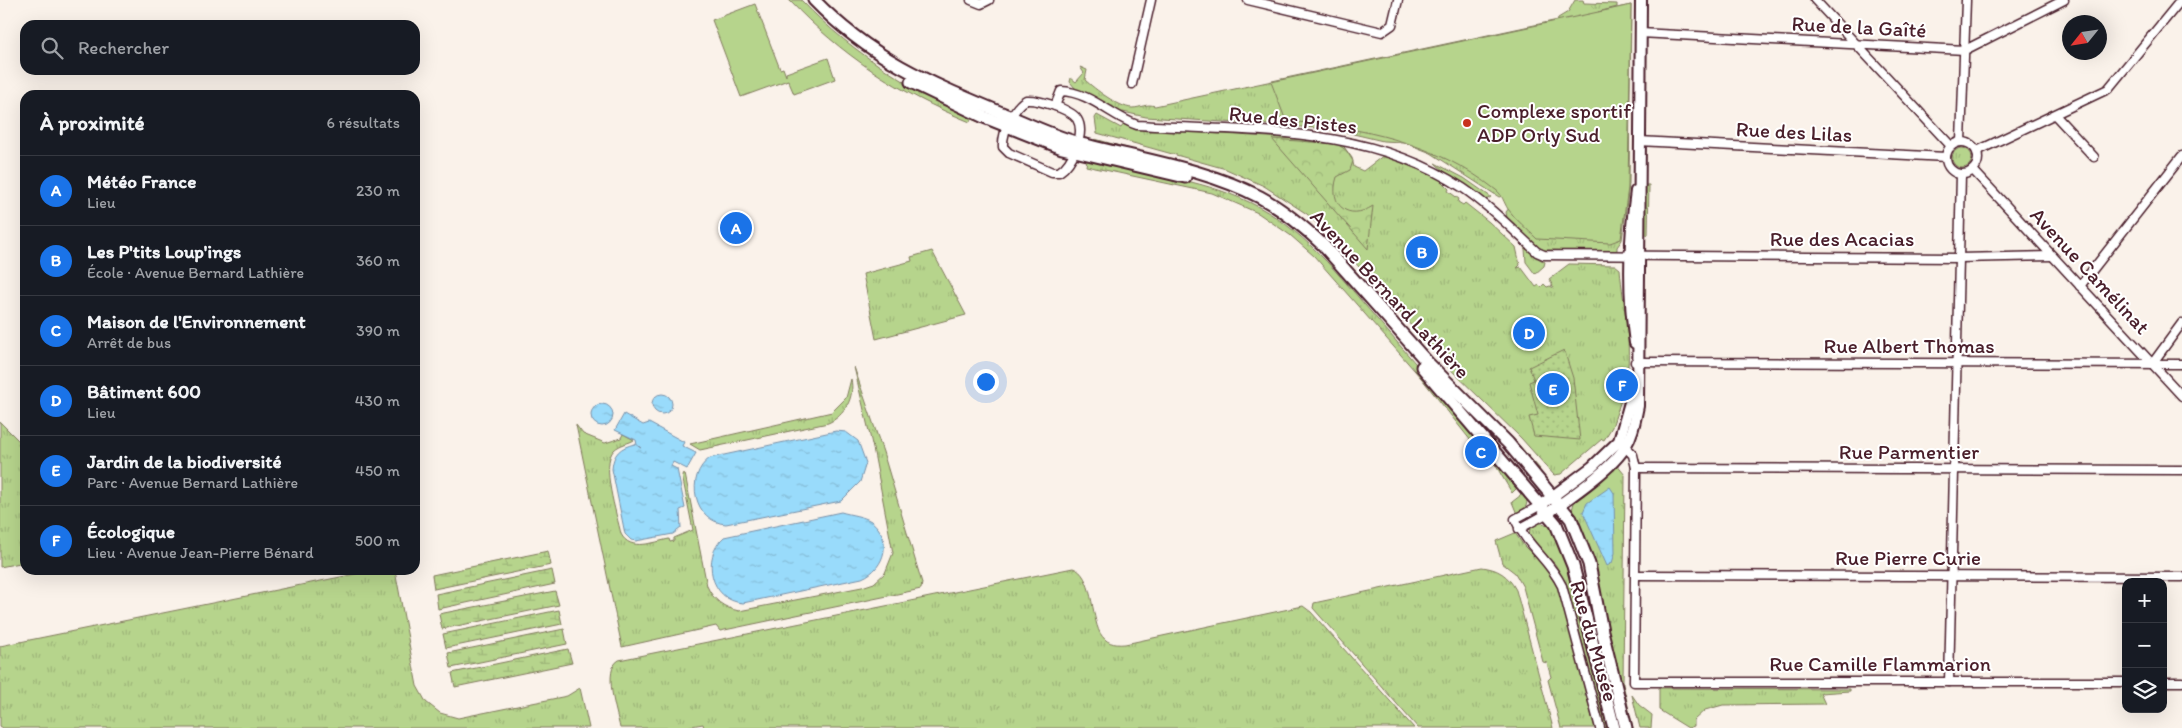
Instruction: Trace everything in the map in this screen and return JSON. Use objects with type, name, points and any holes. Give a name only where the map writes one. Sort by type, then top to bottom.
[{"type":"main road","name":"Avenue Bernard Lathière","points":[[805,0],[846,38],[900,76],[943,98],[1076,147],[1213,184],[1252,200],[1281,218],[1309,240],[1545,509],[1568,551],[1614,728]]},
{"type":"main road","name":"Avenue Bernard Lathière","points":[[814,0],[861,43],[901,69],[1010,122]]},
{"type":"main road","name":"Avenue Bernard Lathière","points":[[1076,147],[1214,178],[1260,197],[1286,213],[1323,245],[1428,363],[1508,443],[1557,500],[1578,532],[1589,564],[1602,631],[1626,728]]},
{"type":"street","points":[[971,0],[981,4],[988,0]]},
{"type":"street","points":[[1132,84],[1151,0]]},
{"type":"street","points":[[1248,0],[1382,32],[1388,30],[1392,25],[1398,0]]},
{"type":"street","points":[[1519,529],[1557,500],[1612,463],[1634,427],[1638,406],[1634,206],[1639,180],[1641,0]]},
{"type":"street","points":[[1815,0],[1951,146]]},
{"type":"street","points":[[1961,142],[1966,0]]},
{"type":"street","name":"Rue de la Gaîté","points":[[1640,33],[1965,50],[2064,0]]},
{"type":"street","points":[[1977,151],[2055,115],[2113,85],[2181,0]]},
{"type":"street","name":"Rue des Pistes","points":[[1055,106],[1061,91],[1067,91],[1080,95],[1123,120],[1137,124],[1320,136],[1360,143],[1411,160],[1451,181],[1497,214],[1538,252],[1554,256],[1635,256]]},
{"type":"street","points":[[1026,100],[1036,100],[1055,106],[1070,112],[1077,119],[1080,127],[1076,147],[1063,170],[1057,173],[1052,172],[1006,152],[1003,144],[1017,107],[1026,100]]},
{"type":"street","points":[[2055,115],[2094,157]]},
{"type":"street","name":"Rue des Lilas","points":[[1639,141],[1946,157]]},
{"type":"street","points":[[1961,142],[1970,144],[1977,151],[1978,161],[1973,170],[1961,174],[1949,167],[1946,157],[1951,146],[1961,142]]},
{"type":"street","points":[[2080,286],[2182,156]]},
{"type":"street","name":"Avenue Camélinat","points":[[1973,170],[2182,396]]},
{"type":"street","points":[[1949,682],[1961,174]]},
{"type":"street","name":"Rue des Acacias","points":[[1635,256],[1959,258],[2052,256]]},
{"type":"street","points":[[2152,364],[2182,323]]},
{"type":"street","name":"Rue Albert Thomas","points":[[1637,362],[2182,364]]},
{"type":"street","points":[[1622,444],[1633,455],[1636,468],[1635,575]]},
{"type":"street","name":"Rue Parmentier","points":[[1636,468],[2182,470]]},
{"type":"street","name":"Rue du Musée","points":[[1545,509],[1515,519],[1526,541],[1551,566],[1562,586],[1600,728]]},
{"type":"street","name":"Rue Pierre Curie","points":[[1635,575],[2182,577]]},
{"type":"street","name":"Rue Camille Flammarion","points":[[1635,575],[1634,682],[2122,682]]},
{"type":"street","points":[[2167,682],[2182,682]]},
{"type":"green space","points":[[789,0],[801,0],[822,21],[866,57],[890,73],[940,101],[992,125],[992,127],[971,119],[970,122],[944,111],[872,71],[829,38]]},
{"type":"green space","name":"Complexe sportif ADP Orly Sud","points":[[1575,0],[1583,0],[1584,3],[1617,4],[1617,7],[1598,12],[1631,5],[1629,184],[1622,240],[1617,250],[1612,252],[1544,250],[1535,245],[1507,218],[1506,212],[1513,203],[1503,196],[1499,197],[1431,153],[1403,142],[1383,141],[1317,128],[1146,117],[1121,113],[1075,88],[1070,82],[1071,78],[1076,82],[1084,73],[1080,67],[1087,70],[1085,80],[1114,101],[1132,108],[1149,105],[1155,106],[1558,20],[1558,18],[1568,12]]},
{"type":"green space","points":[[755,4],[780,69],[783,68],[786,76],[786,73],[828,58],[835,79],[794,94],[788,80],[741,97],[712,20]]},
{"type":"green space","name":"Complexe sportif ADP Orly Sud","points":[[1631,5],[1628,188],[1621,239],[1610,243],[1537,239],[1511,213],[1496,190],[1473,174],[1423,149],[1369,133],[1286,121],[1271,82]]},
{"type":"green space","points":[[1097,115],[1121,128],[1124,124],[1146,129],[1313,140],[1342,144],[1352,158],[1354,167],[1363,171],[1384,155],[1438,178],[1449,189],[1448,191],[1459,199],[1458,202],[1463,205],[1465,203],[1489,222],[1516,247],[1520,265],[1517,268],[1521,267],[1536,287],[1539,285],[1541,287],[1544,284],[1547,287],[1554,288],[1549,279],[1569,264],[1615,265],[1620,269],[1627,326],[1628,368],[1626,382],[1621,382],[1621,388],[1624,391],[1612,427],[1604,440],[1602,439],[1561,474],[1554,475],[1521,438],[1444,363],[1345,251],[1307,214],[1264,186],[1226,169],[1097,133],[1095,118]]},
{"type":"green space","points":[[1095,139],[1201,169],[1283,204],[1333,247],[1436,365],[1510,435],[1540,469],[1538,471],[1275,203],[1093,142]]},
{"type":"green space","points":[[1272,139],[1337,144],[1346,150],[1353,161],[1350,170],[1337,177],[1335,196],[1342,208],[1348,211],[1356,212],[1373,206],[1368,249]]},
{"type":"green space","points":[[1962,148],[1969,151],[1972,158],[1969,165],[1962,168],[1955,165],[1952,158],[1955,151]]},
{"type":"green space","points":[[1087,160],[1210,187],[1249,202],[1268,212],[1286,225],[1303,238],[1334,269],[1519,486],[1512,493],[1496,466],[1478,444],[1475,446],[1422,379],[1314,256],[1290,235],[1258,213],[1212,193],[1086,166]]},
{"type":"green space","points":[[1435,163],[1464,178],[1491,197],[1486,200],[1447,174]]},
{"type":"green space","points":[[1649,185],[1648,235],[1644,235],[1643,187]]},
{"type":"green space","points":[[1521,242],[1534,256],[1545,262],[1544,266],[1535,274],[1526,262],[1525,249]]},
{"type":"green space","points":[[932,251],[966,315],[876,339],[863,274],[912,261],[911,257]]},
{"type":"green space","points":[[1564,350],[1573,378],[1580,440],[1534,436],[1529,417],[1538,415],[1529,382],[1534,380],[1529,367]]},
{"type":"green space","points":[[854,367],[883,452],[922,583],[921,589],[720,631],[716,626],[622,647],[576,425],[583,434],[605,443],[621,438],[623,434],[634,440],[614,450],[610,457],[609,466],[611,490],[621,534],[630,543],[643,544],[669,539],[670,542],[674,541],[674,538],[693,530],[682,475],[683,473],[685,474],[707,586],[716,599],[729,608],[739,611],[862,587],[874,583],[885,573],[893,553],[874,453]]},
{"type":"green space","points":[[851,379],[850,399],[844,411],[828,423],[700,450],[690,444],[832,412],[846,398]]},
{"type":"green space","points":[[0,422],[20,442],[20,563],[0,567]]},
{"type":"green space","points":[[1616,464],[1625,475],[1623,684],[1633,728],[1631,728],[1572,510],[1575,499]]},
{"type":"green space","points":[[1525,492],[1526,505],[1517,514],[1512,502]]},
{"type":"green space","points":[[1538,522],[1552,526],[1568,562],[1610,728],[1605,728],[1567,585],[1555,564],[1529,537],[1530,528]]},
{"type":"green space","points":[[1515,533],[1524,546],[1545,567],[1559,590],[1595,728],[1561,728],[1548,680],[1551,677],[1547,663],[1543,662],[1523,587],[1515,573],[1502,563],[1496,541]]},
{"type":"green space","points":[[548,551],[551,565],[434,589],[432,575]]},
{"type":"green space","points":[[1482,567],[1493,569],[1502,574],[1510,580],[1516,590],[1553,728],[1418,728],[1313,608],[1314,603]]},
{"type":"green space","points":[[1073,568],[1080,572],[1088,587],[1100,633],[1107,641],[1113,644],[1125,644],[1303,606],[1311,612],[1414,728],[704,728],[703,724],[680,728],[620,728],[611,682],[614,665],[619,660]]},
{"type":"green space","points":[[552,570],[555,584],[438,609],[436,594]]},
{"type":"green space","points":[[350,575],[396,575],[417,686],[426,702],[440,713],[458,718],[567,696],[580,688],[589,728],[3,728],[0,726],[0,646]]},
{"type":"green space","points":[[555,591],[559,605],[442,629],[439,614]]},
{"type":"green space","points":[[559,610],[562,624],[446,648],[443,634]]},
{"type":"green space","points":[[564,629],[567,644],[451,668],[448,653]]},
{"type":"green space","points":[[568,649],[572,663],[455,687],[452,673]]},
{"type":"green space","points":[[1659,688],[1850,689],[1850,691],[1820,693],[1825,704],[1723,705],[1705,710],[1694,720],[1694,726],[1688,728],[1659,710]]},
{"type":"green space","points":[[1632,695],[1639,705],[1652,715],[1651,728],[1640,728]]},
{"type":"water","points":[[662,394],[669,397],[672,404],[669,411],[662,414],[655,411],[652,404],[655,397]]},
{"type":"water","points":[[602,404],[610,407],[613,415],[610,423],[602,426],[594,423],[591,415],[594,407]]},
{"type":"water","points":[[624,414],[643,425],[649,423],[684,442],[682,446],[696,453],[687,469],[673,462],[671,466],[677,469],[685,508],[680,510],[681,528],[673,534],[636,541],[631,540],[625,534],[612,469],[614,459],[621,449],[635,444],[641,448],[637,445],[636,440],[615,430]]},
{"type":"water","points":[[836,431],[846,432],[858,441],[866,463],[860,482],[841,501],[726,524],[715,521],[706,515],[700,507],[696,497],[695,486],[697,476],[702,466],[710,458]]},
{"type":"water","points":[[1610,487],[1614,493],[1615,553],[1612,563],[1607,566],[1583,512],[1587,503]]},
{"type":"water","points":[[841,512],[871,521],[878,528],[882,536],[884,552],[881,560],[877,567],[862,578],[743,603],[723,595],[716,587],[712,577],[711,566],[717,545],[724,537]]},
{"type":"place","name":"Complexe sportif ADP Orly Sud","points":[[1467,123]]},
{"type":"place","name":"Météo France","points":[[736,228]]},
{"type":"place","name":"Les P'tits Loup'ings","points":[[1422,252]]},
{"type":"place","name":"Bâtiment 600","points":[[1529,333]]},
{"type":"place","name":"Écologique","points":[[1622,385]]},
{"type":"place","name":"Jardin de la biodiversité","points":[[1553,389]]},
{"type":"place","name":"Maison de l'Environnement","points":[[1481,452]]}]
